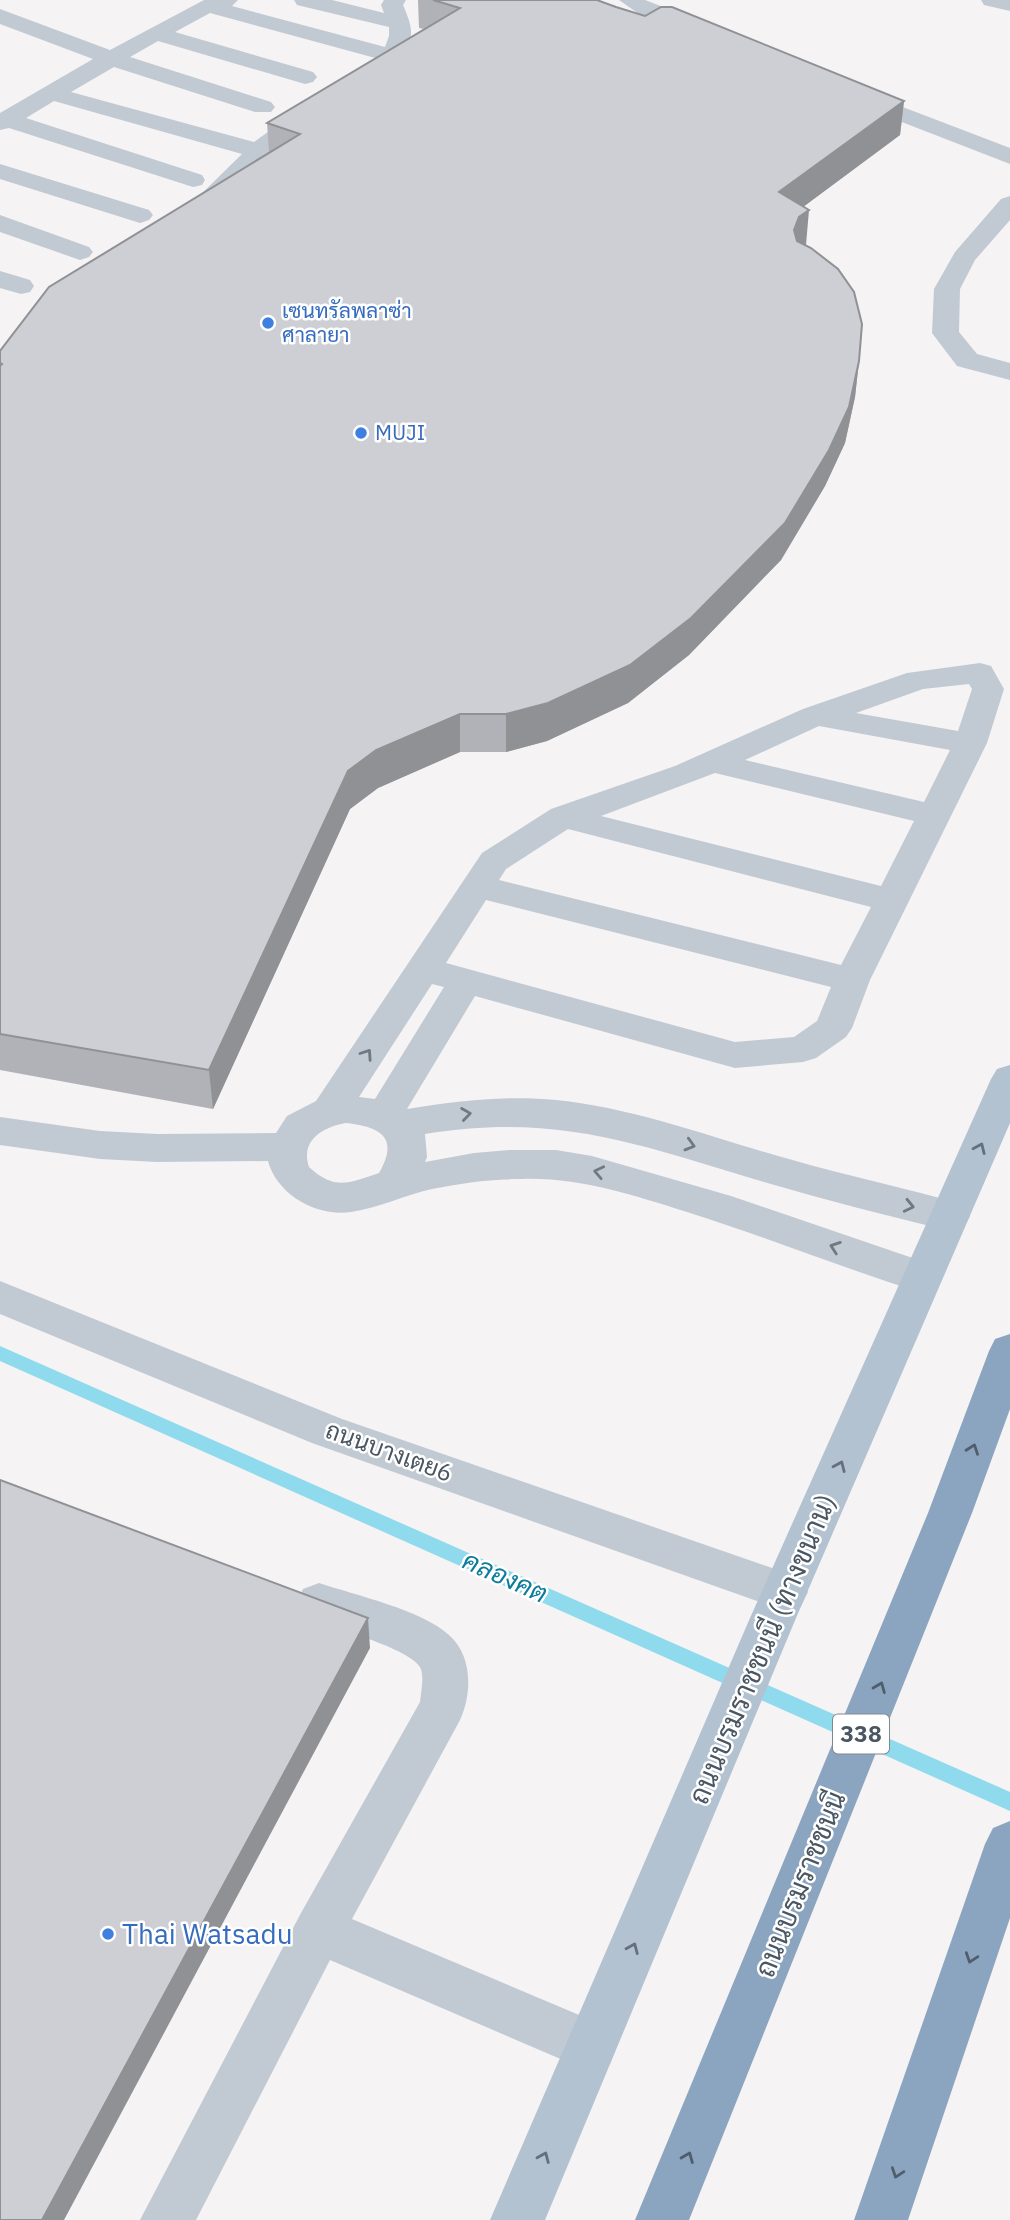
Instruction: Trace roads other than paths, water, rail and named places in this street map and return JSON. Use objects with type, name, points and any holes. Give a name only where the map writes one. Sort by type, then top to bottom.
[{"type":"highway","name":"ถนนบรมราชชนนี","points":[[662,2220],[950,1513],[1010,1351]]},
{"type":"highway","points":[[881,2220],[1010,1844]]},
{"type":"main road","name":"ถนนบรมราชชนนี (ทางขนาน)","points":[[517,2220],[779,1605],[1010,1079]]},
{"type":"street","points":[[305,0],[399,23]]},
{"type":"street","points":[[368,71],[390,55],[401,40],[399,23],[391,5],[395,0]]},
{"type":"street","points":[[630,0],[643,9],[684,19],[724,42]]},
{"type":"street","points":[[669,0],[684,19]]},
{"type":"street","points":[[992,0],[1010,4]]},
{"type":"street","points":[[0,3],[135,46]]},
{"type":"street","points":[[3,121],[155,33],[217,3],[390,55]]},
{"type":"street","points":[[0,16],[113,59],[263,107]]},
{"type":"street","points":[[155,33],[305,77]]},
{"type":"street","points":[[833,86],[1010,157]]},
{"type":"street","points":[[50,93],[258,151]]},
{"type":"street","points":[[189,218],[240,173],[258,151],[335,94]]},
{"type":"street","points":[[3,121],[193,180]]},
{"type":"street","points":[[0,171],[140,215]]},
{"type":"street","points":[[1002,222],[964,257],[947,289],[945,334],[967,360],[1010,372]]},
{"type":"street","points":[[0,223],[80,252]]},
{"type":"street","points":[[330,1111],[494,861],[563,817],[687,773],[815,716],[918,680],[995,672],[970,743],[852,980],[833,1028],[803,1049],[735,1055],[424,969]]},
{"type":"street","points":[[815,716],[970,743]]},
{"type":"street","points":[[712,762],[934,815]]},
{"type":"street","points":[[563,817],[892,901]]},
{"type":"street","points":[[478,886],[852,980]]},
{"type":"street","points":[[391,1120],[467,979]]},
{"type":"street","points":[[922,1277],[645,1185],[572,1166],[489,1165],[393,1183],[370,1194],[344,1199],[319,1194],[299,1183],[289,1166],[287,1147],[296,1131],[311,1119],[330,1111],[358,1108],[391,1120],[471,1112],[528,1112],[576,1118],[640,1131],[847,1191],[950,1216]]},
{"type":"street","points":[[391,1120],[408,1139],[410,1154],[404,1170],[393,1183]]},
{"type":"street","points":[[0,1131],[100,1145],[157,1148],[287,1147]]},
{"type":"street","name":"ถนนบางเตย6","points":[[0,1297],[327,1431],[779,1605]]},
{"type":"street","points":[[167,2220],[319,1930],[443,1705],[445,1675],[439,1655],[421,1639],[276,1587]]},
{"type":"street","points":[[319,1930],[591,2046]]},
{"type":"waterway","name":"คลองคต","points":[[0,1353],[1010,1802]]},
{"type":"place","name":"เซนทรัลพลาซ่า ศาลายา","points":[[268,323]]},
{"type":"place","name":"MUJI","points":[[361,433]]},
{"type":"place","name":"Thai Watsadu","points":[[108,1934]]}]
